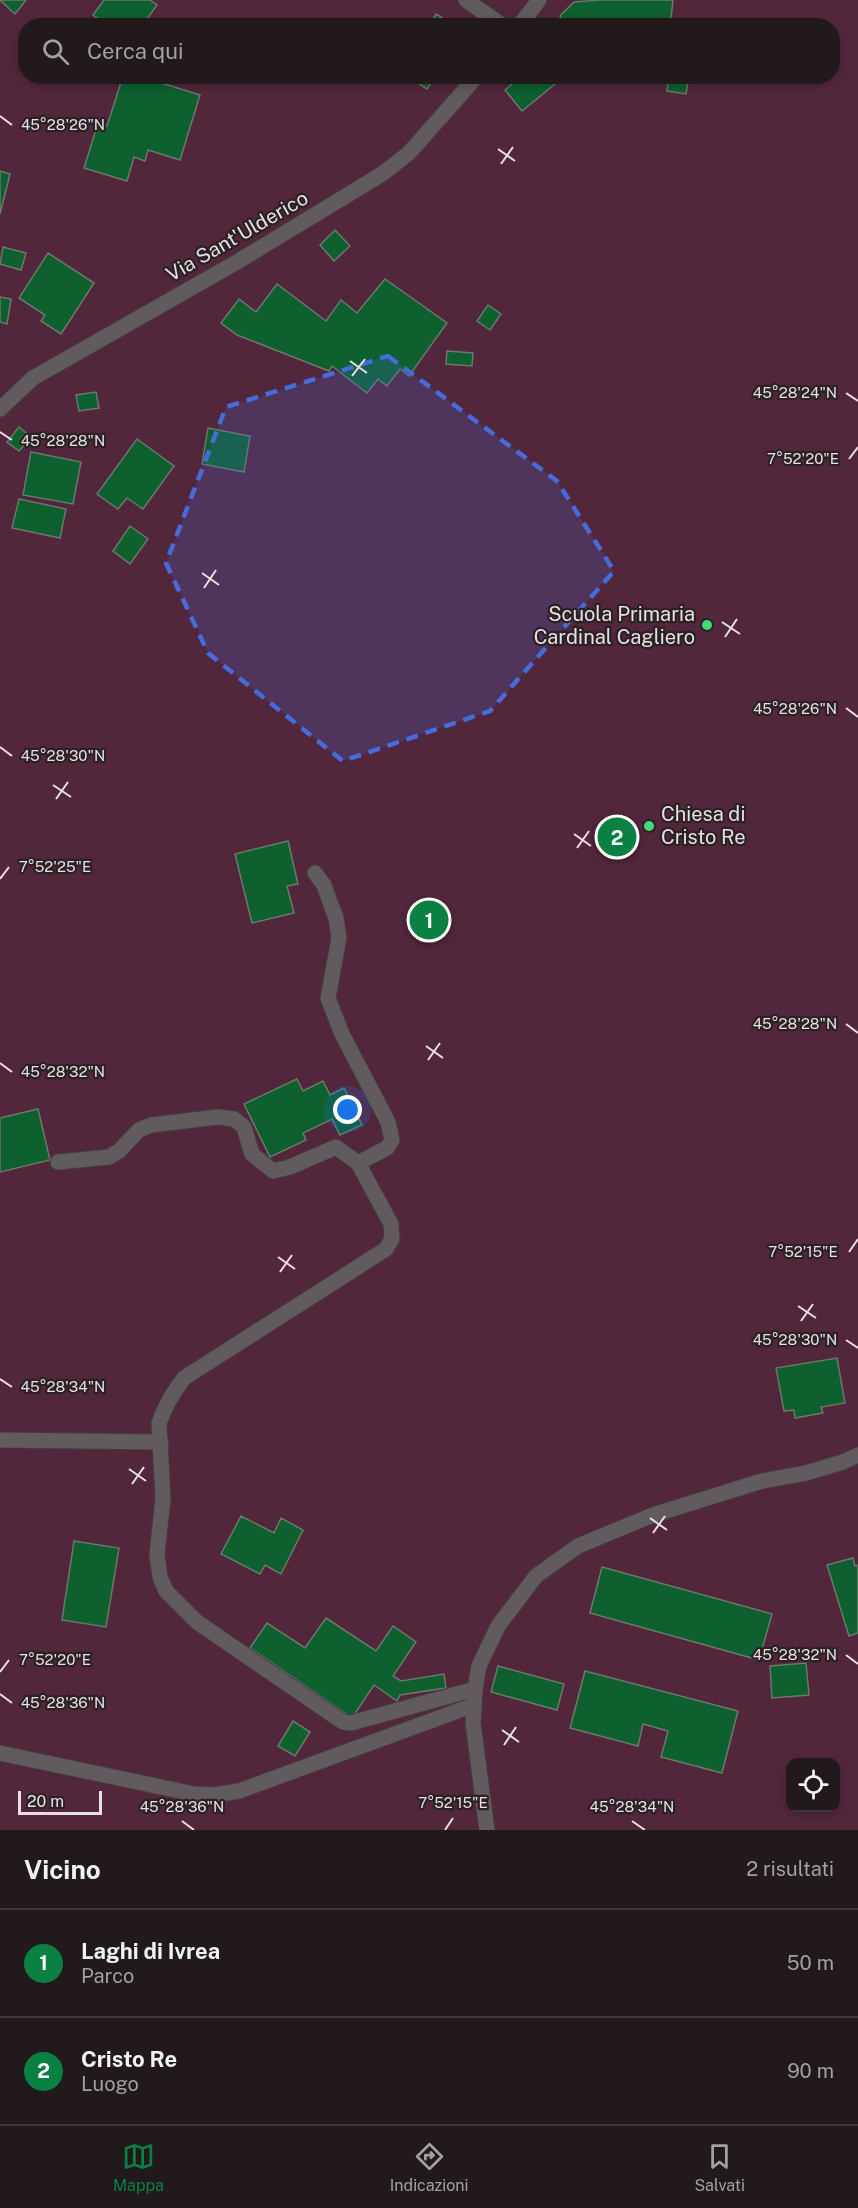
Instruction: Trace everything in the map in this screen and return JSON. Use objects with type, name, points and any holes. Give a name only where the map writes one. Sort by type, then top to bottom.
[{"type":"street","points":[[466,0],[492,18]]},
{"type":"street","points":[[525,18],[539,0]]},
{"type":"street","name":"Via Sant'Ulderico","points":[[0,409],[33,378],[237,262],[382,174],[409,153],[470,84]]},
{"type":"street","points":[[315,873],[324,885],[336,918],[339,938],[328,998],[342,1034],[388,1122],[392,1140],[387,1148],[358,1162]]},
{"type":"street","points":[[58,1162],[109,1157],[119,1151],[139,1130],[151,1125],[218,1117],[234,1119],[244,1127],[252,1154],[273,1171],[290,1167],[336,1147],[358,1162],[391,1224],[392,1239],[386,1249],[184,1378],[175,1389],[159,1423],[163,1498],[157,1555],[160,1577],[166,1591],[197,1623],[343,1722],[351,1723],[475,1689]]},
{"type":"street","points":[[0,1440],[161,1442]]},
{"type":"street","points":[[487,1830],[473,1723],[479,1666],[487,1646],[509,1610],[536,1576],[578,1546],[653,1515],[723,1491],[806,1473],[858,1455]]},
{"type":"street","points":[[0,1753],[194,1794],[214,1795],[238,1791],[474,1705]]},
{"type":"highlighted area","points":[[388,356],[557,481],[614,571],[490,711],[343,761],[208,653],[166,563],[226,407]]},
{"type":"shaded area","points":[[0,0],[858,0],[858,1830],[0,1830]]},
{"type":"building","points":[[0,0],[26,0],[15,14]]},
{"type":"building","points":[[104,0],[150,0],[157,5],[148,18],[97,18],[93,15]]},
{"type":"building","points":[[673,0],[671,18],[561,18],[560,16],[574,2]]},
{"type":"building","points":[[120,84],[165,84],[200,95],[180,160],[148,150],[145,161],[134,157],[127,181],[84,168],[98,123],[107,126]]},
{"type":"building","points":[[419,84],[430,84],[427,89]]},
{"type":"building","points":[[512,84],[555,84],[522,111],[505,90]]},
{"type":"building","points":[[668,84],[688,84],[686,94],[667,91]]},
{"type":"building","points":[[0,171],[10,174],[0,214]]},
{"type":"building","points":[[335,230],[350,246],[334,261],[320,245]]},
{"type":"building","points":[[3,247],[26,253],[21,270],[0,264]]},
{"type":"building","points":[[48,253],[94,283],[61,334],[41,321],[45,315],[19,298]]},
{"type":"building","points":[[385,279],[447,323],[409,376],[400,369],[387,386],[378,379],[367,393],[332,366],[329,371],[237,335],[221,323],[239,299],[256,312],[277,284],[326,321],[341,300],[357,313]]},
{"type":"building","points":[[0,297],[11,299],[7,324],[0,322]]},
{"type":"building","points":[[488,305],[501,314],[490,330],[477,321]]},
{"type":"building","points":[[447,351],[473,353],[472,366],[446,364]]},
{"type":"building","points":[[96,392],[99,408],[79,411],[76,395]]},
{"type":"building","points":[[19,427],[31,437],[19,451],[7,442]]},
{"type":"building","points":[[208,428],[250,436],[244,472],[202,464]]},
{"type":"building","points":[[137,439],[174,466],[143,509],[127,498],[118,509],[97,494]]},
{"type":"building","points":[[31,452],[81,462],[73,504],[23,495]]},
{"type":"building","points":[[19,499],[66,509],[60,538],[12,528]]},
{"type":"building","points":[[130,526],[148,539],[130,564],[113,551]]},
{"type":"building","points":[[288,841],[298,884],[287,886],[294,913],[252,923],[235,854]]},
{"type":"building","points":[[297,1079],[303,1091],[323,1081],[330,1095],[344,1088],[362,1125],[340,1135],[332,1119],[303,1133],[306,1140],[270,1157],[244,1104]]},
{"type":"building","points":[[38,1109],[50,1160],[0,1172],[0,1118]]},
{"type":"building","points":[[837,1358],[845,1403],[821,1407],[823,1413],[795,1418],[794,1410],[784,1411],[776,1368]]},
{"type":"building","points":[[241,1516],[274,1533],[281,1518],[303,1530],[281,1574],[265,1565],[260,1574],[221,1554]]},
{"type":"building","points":[[74,1541],[119,1548],[106,1627],[62,1620]]},
{"type":"building","points":[[853,1558],[855,1566],[858,1565],[858,1633],[849,1636],[827,1565]]},
{"type":"building","points":[[602,1567],[772,1614],[759,1660],[590,1613]]},
{"type":"building","points":[[326,1618],[376,1651],[393,1626],[416,1642],[393,1676],[401,1681],[444,1674],[446,1688],[400,1695],[397,1701],[374,1685],[352,1718],[250,1648],[267,1623],[305,1648]]},
{"type":"building","points":[[806,1663],[809,1695],[772,1698],[770,1666]]},
{"type":"building","points":[[498,1666],[564,1684],[557,1710],[491,1692]]},
{"type":"building","points":[[585,1671],[738,1711],[722,1773],[661,1757],[668,1731],[643,1724],[638,1746],[570,1728]]},
{"type":"building","points":[[293,1721],[310,1732],[295,1756],[278,1746]]},
{"type":"place","name":"Scuola Primaria Cardinal Cagliero","points":[[707,625]]},
{"type":"place","name":"Chiesa di Cristo Re","points":[[649,826]]},
{"type":"place","name":"Cristo Re","points":[[617,837]]},
{"type":"place","name":"Laghi di Ivrea","points":[[429,920]]}]
